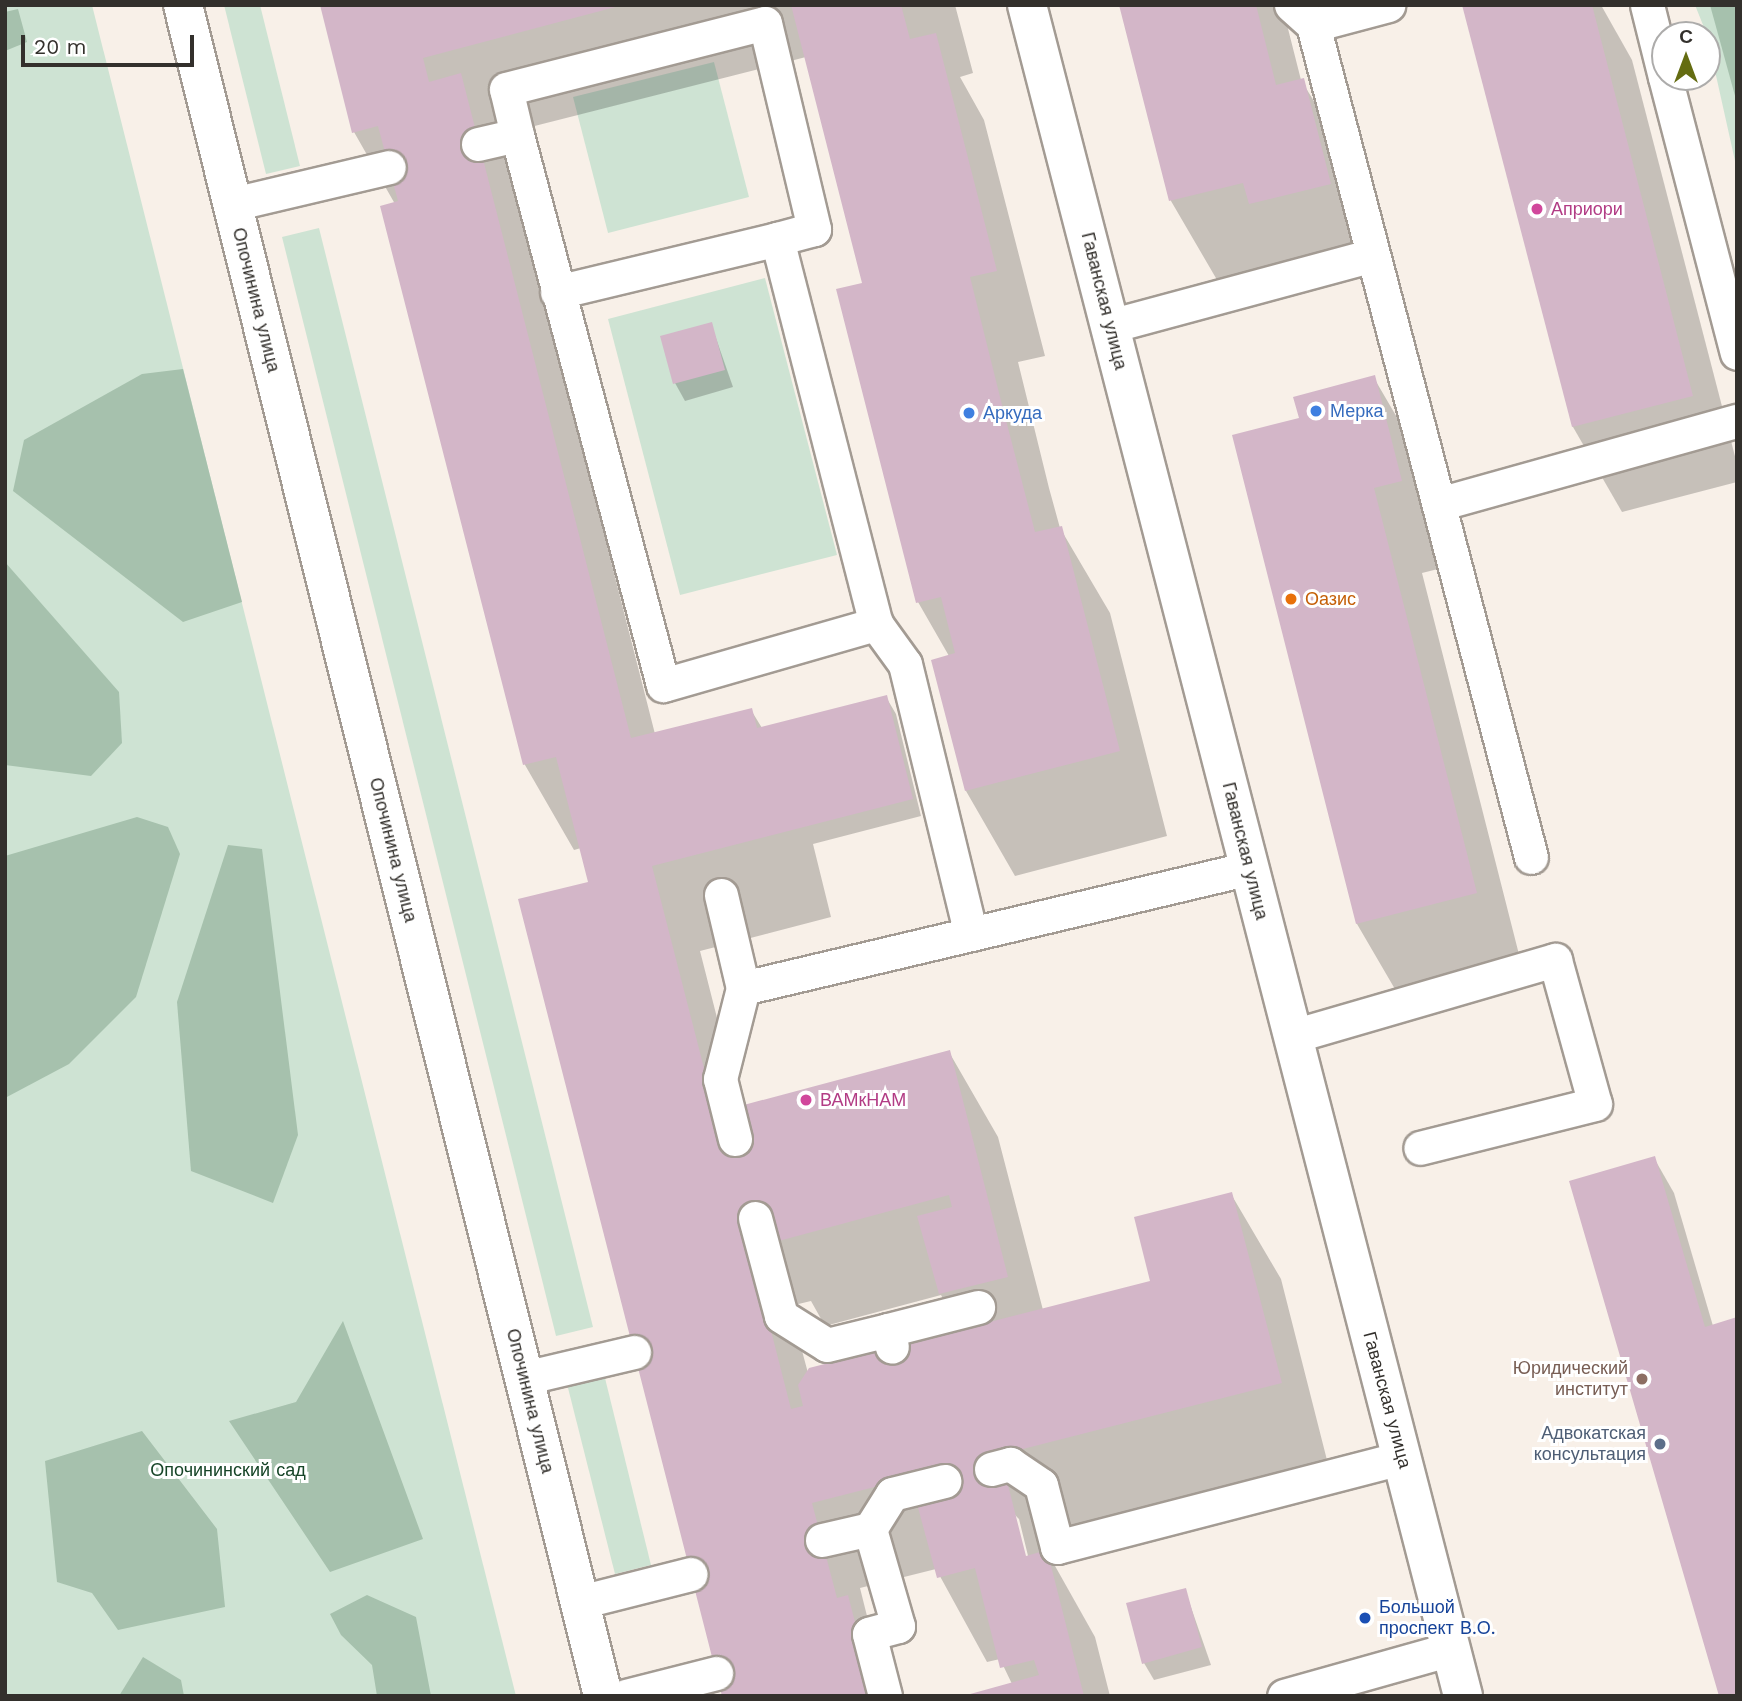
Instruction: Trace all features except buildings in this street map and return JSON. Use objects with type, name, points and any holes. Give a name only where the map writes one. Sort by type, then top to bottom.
[{"type":"street","name":"Опочинина улица","points":[[183,5],[603,1696]]},
{"type":"street","name":"Гаванская улица","points":[[1027,5],[1464,1696]]},
{"type":"lane","points":[[1388,5],[1302,15],[1373,255],[1531,857]]},
{"type":"lane","points":[[557,292],[814,229],[765,23],[506,89],[557,292],[663,685],[876,624]]},
{"type":"lane","points":[[1669,91],[1737,353]]},
{"type":"lane","points":[[478,144],[517,135]]},
{"type":"lane","points":[[233,204],[389,167]]},
{"type":"lane","points":[[777,239],[876,624],[905,664],[971,934]]},
{"type":"lane","points":[[1110,326],[1373,255]]},
{"type":"lane","points":[[1439,503],[1737,421]]},
{"type":"lane","points":[[743,988],[1250,869]]},
{"type":"lane","points":[[721,895],[743,988],[720,1079],[735,1139]]},
{"type":"lane","points":[[1293,1036],[1555,960],[1595,1104],[1420,1148]]},
{"type":"lane","points":[[755,1218],[774,1318],[827,1345],[890,1338],[978,1307]]},
{"type":"lane","points":[[524,1378],[634,1352]]},
{"type":"lane","points":[[991,1469],[1010,1464],[1041,1485],[1057,1547],[1402,1458]]},
{"type":"lane","points":[[822,1541],[870,1529],[892,1494],[944,1481]]},
{"type":"lane","points":[[870,1529],[898,1626],[864,1635],[885,1696]]},
{"type":"lane","points":[[580,1602],[691,1574]]},
{"type":"lane","points":[[1284,1696],[1451,1649]]},
{"type":"lane","points":[[626,1696],[716,1673]]},
{"type":"green space","name":"Опочининский сад","points":[[5,5],[92,5],[516,1696],[5,1696]]},
{"type":"green space","points":[[224,5],[260,5],[300,166],[266,174]]},
{"type":"green space","points":[[1695,5],[1737,5],[1737,170],[1719,91],[1721,21],[1701,21]]},
{"type":"green space","points":[[1710,5],[1737,5],[1737,103],[1721,45],[1721,21],[1714,21]]},
{"type":"green space","points":[[18,9],[27,42],[5,51],[5,12]]},
{"type":"green space","points":[[714,62],[749,197],[608,233],[573,97]]},
{"type":"green space","points":[[319,228],[593,1327],[556,1336],[282,237]]},
{"type":"green space","points":[[765,278],[837,555],[680,595],[608,319]]},
{"type":"green space","points":[[183,369],[242,602],[183,622],[13,491],[24,440],[142,374]]},
{"type":"green space","points":[[5,562],[119,692],[122,743],[91,776],[5,765]]},
{"type":"green space","points":[[137,817],[168,827],[180,854],[136,997],[69,1064],[5,1098],[5,856]]},
{"type":"green space","points":[[228,845],[262,849],[298,1135],[273,1203],[191,1171],[177,1002]]},
{"type":"green space","points":[[343,1321],[423,1539],[330,1572],[229,1421],[296,1402]]},
{"type":"green space","points":[[604,1374],[651,1565],[615,1574],[567,1384]]},
{"type":"green space","points":[[142,1431],[217,1529],[225,1607],[118,1630],[92,1593],[57,1582],[45,1461]]},
{"type":"green space","points":[[367,1595],[416,1617],[431,1696],[377,1696],[372,1665],[341,1635],[330,1614]]},
{"type":"green space","points":[[143,1657],[181,1680],[184,1696],[119,1696]]},
{"type":"place","name":"Априори","points":[[1537,209]]},
{"type":"place","name":"Мерка","points":[[1316,411]]},
{"type":"place","name":"Аркуда","points":[[969,413]]},
{"type":"place","name":"Оазис","points":[[1291,599]]},
{"type":"place","name":"ВАМкНАМ","points":[[806,1100]]},
{"type":"place","name":"Юридический институт","points":[[1642,1379]]},
{"type":"place","name":"Адвокатская консультация","points":[[1660,1444]]},
{"type":"place","name":"Большой проспект В.О.","points":[[1365,1618]]}]
